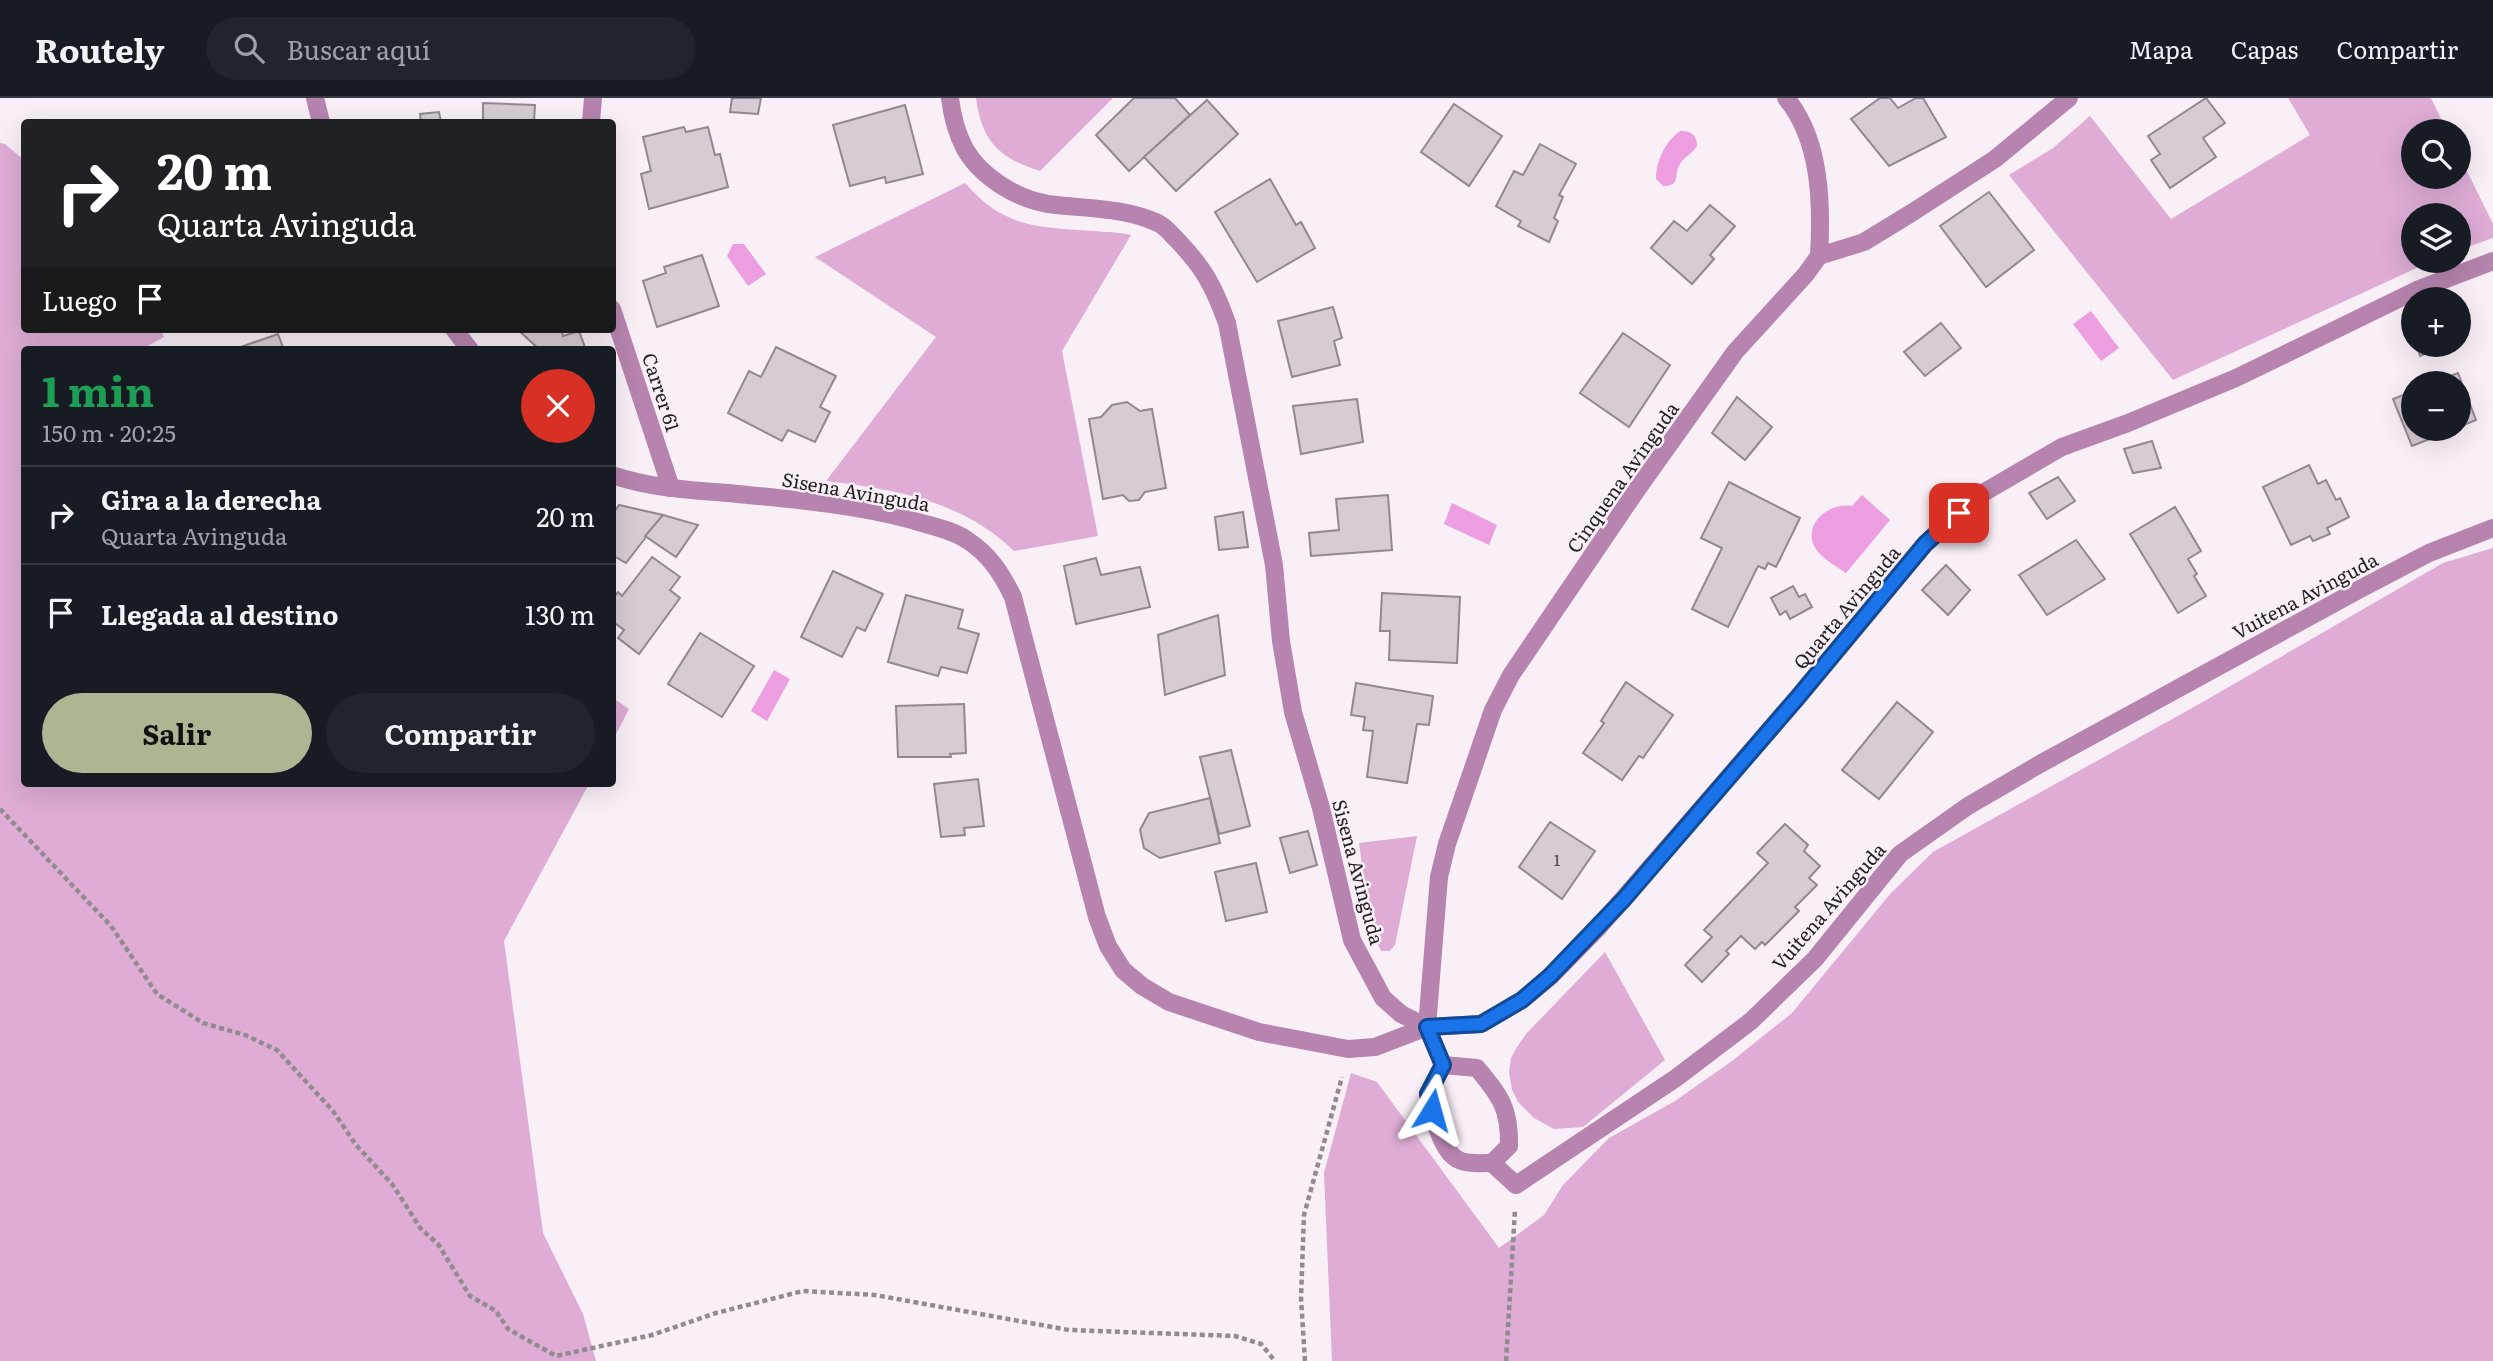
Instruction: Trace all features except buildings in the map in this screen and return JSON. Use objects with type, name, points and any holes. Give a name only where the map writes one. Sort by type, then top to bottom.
[{"type":"street","points":[[315,98],[320,119]]},
{"type":"street","points":[[592,119],[593,98]]},
{"type":"street","name":"Sisena Avinguda","points":[[950,98],[952,113],[966,150],[996,181],[1020,196],[1046,203],[1104,209],[1161,224],[1202,266],[1227,323],[1274,565],[1281,641],[1293,712],[1321,808],[1352,940],[1382,998],[1401,1014],[1427,1027]]},
{"type":"street","points":[[1786,98],[1799,114],[1813,151],[1820,233],[1819,257],[1864,242],[1913,212],[1994,159],[2068,98]]},
{"type":"street","name":"Cinquena Avinguda","points":[[1427,1027],[1442,862],[1502,690],[1636,491],[1735,352],[1819,257]]},
{"type":"street","name":"Quarta Avinguda","points":[[1427,1027],[1481,1024],[1522,1000],[1550,976],[1624,899],[1925,544],[1976,497],[2062,447],[2236,378],[2417,290],[2493,261]]},
{"type":"street","name":"Carrer 61","points":[[616,321],[671,488]]},
{"type":"street","name":"Sisena Avinguda","points":[[616,476],[635,483],[671,488],[809,501],[894,515],[966,539],[988,557],[1004,578],[1013,597],[1097,917],[1108,946],[1123,970],[1168,1002],[1270,1035],[1348,1049],[1375,1047],[1427,1027]]},
{"type":"street","name":"Vuitena Avinguda","points":[[1516,1185],[1675,1078],[1751,1021],[1815,959],[1900,854],[1968,806],[2360,589],[2429,553],[2493,528]]},
{"type":"street","points":[[1427,1027],[1443,1065]]},
{"type":"street","points":[[1443,1065],[1477,1068],[1499,1095],[1510,1123],[1509,1146],[1493,1163],[1471,1164],[1453,1157],[1435,1127],[1428,1094],[1443,1065]]},
{"type":"street","points":[[1493,1163],[1516,1185]]},
{"type":"path","points":[[0,809],[111,926],[157,994],[203,1023],[245,1035],[277,1050],[333,1111],[356,1145],[393,1184],[421,1230],[438,1244],[470,1296],[496,1311],[508,1329],[556,1356],[652,1335],[716,1312],[803,1291],[875,1295],[1069,1329],[1235,1336],[1261,1344],[1275,1361]]},
{"type":"path","points":[[1305,1361],[1301,1298],[1304,1215],[1333,1114],[1348,1049]]},
{"type":"path","points":[[1506,1361],[1516,1185]]},
{"type":"shaded area","points":[[976,98],[1113,98],[1040,171],[1003,154],[995,146],[983,126]]},
{"type":"shaded area","points":[[2288,98],[2431,98],[2441,119],[2401,119],[2401,189],[2471,189],[2471,179],[2493,224],[2493,238],[2471,246],[2471,203],[2401,203],[2401,273],[2406,273],[2173,380],[2009,175],[2053,148],[2090,116],[2171,219],[2310,135]]},
{"type":"shaded area","points":[[1680,131],[1693,134],[1697,146],[1680,164],[1675,182],[1663,186],[1656,179],[1660,159],[1666,146]]},
{"type":"shaded area","points":[[0,143],[21,157],[21,333],[162,333],[164,337],[147,346],[21,346],[21,787],[587,787],[504,941],[543,1233],[583,1314],[596,1361],[0,1361]]},
{"type":"shaded area","points":[[965,183],[994,209],[1023,222],[1038,226],[1131,235],[1062,351],[1098,536],[1014,551],[973,520],[926,500],[877,488],[826,481],[936,337],[815,257]]},
{"type":"shaded area","points":[[733,244],[744,244],[766,274],[748,286],[727,256]]},
{"type":"shaded area","points":[[2091,311],[2119,348],[2101,361],[2073,324]]},
{"type":"shaded area","points":[[1862,495],[1890,520],[1846,573],[1818,552],[1812,534],[1818,518],[1825,512],[1842,506],[1852,506]]},
{"type":"shaded area","points":[[1452,503],[1497,525],[1489,545],[1444,524]]},
{"type":"shaded area","points":[[2493,548],[2493,1361],[1332,1361],[1324,1173],[1351,1073],[1377,1082],[1499,1248],[1544,1215],[1563,1185],[1609,1138],[1675,1101],[1732,1061],[1792,1013],[1891,893],[1933,852],[2201,703],[2443,563]]},
{"type":"shaded area","points":[[774,670],[790,679],[767,721],[751,711]]},
{"type":"shaded area","points":[[616,700],[629,709],[616,734]]},
{"type":"shaded area","points":[[1417,836],[1395,945],[1390,951],[1382,951],[1374,933],[1359,843]]},
{"type":"shaded area","points":[[1605,952],[1665,1060],[1583,1127],[1554,1129],[1534,1118],[1518,1102],[1512,1090],[1509,1071],[1511,1058],[1526,1034]]},
{"type":"route","points":[[1432,1110],[1428,1094],[1443,1065],[1427,1027],[1481,1024],[1522,1000],[1550,976],[1624,899],[1925,544],[1959,513]]}]
